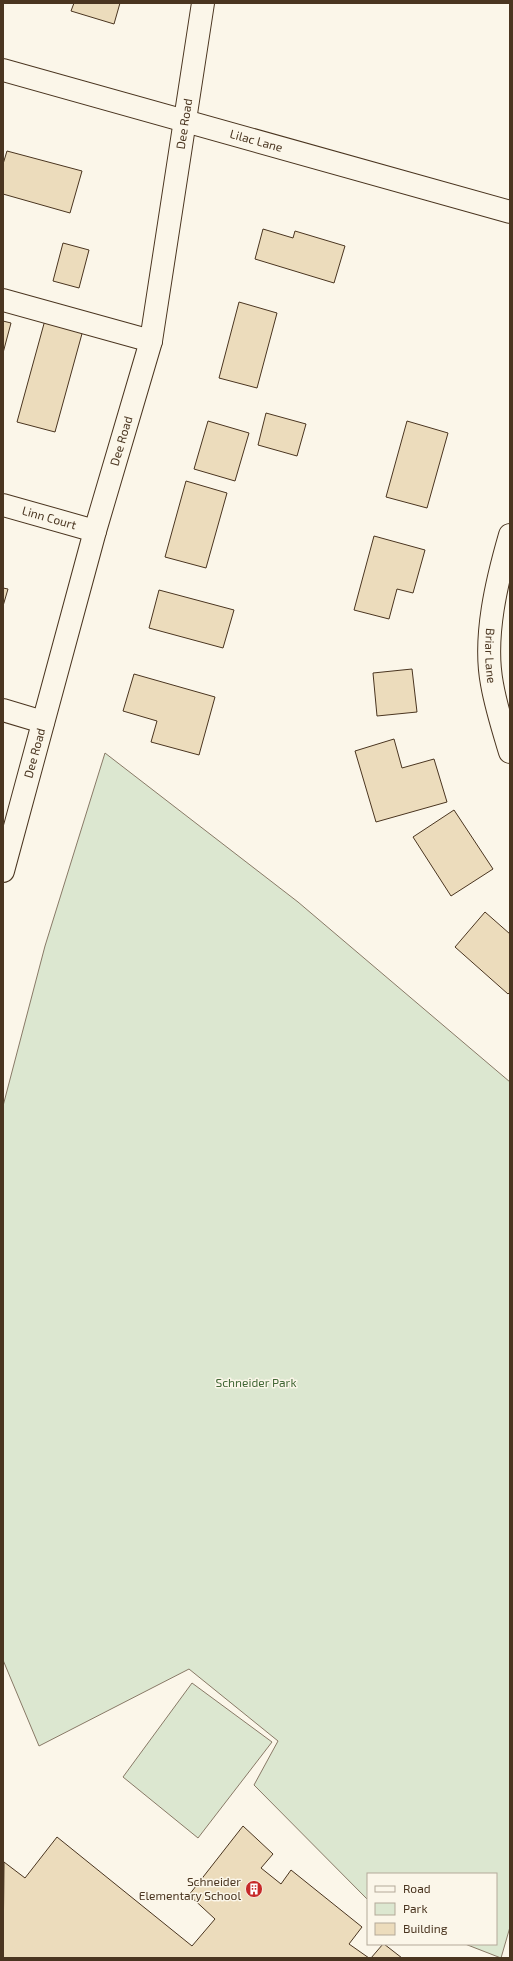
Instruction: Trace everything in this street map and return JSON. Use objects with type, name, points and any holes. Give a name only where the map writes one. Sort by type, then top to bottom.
[{"type":"street","name":"Dee Road","points":[[3,871],[94,530],[151,341],[186,122],[203,3]]},
{"type":"street","name":"Lilac Lane","points":[[3,70],[510,212]]},
{"type":"street","points":[[3,300],[151,341]]},
{"type":"street","name":"Linn Court","points":[[3,505],[94,530]]},
{"type":"street","name":"Briar Lane","points":[[510,535],[499,574],[490,632],[492,682],[502,726],[510,752]]},
{"type":"street","points":[[3,710],[43,722]]},
{"type":"green space","name":"Schneider Park","points":[[105,753],[298,902],[510,1082],[510,1927],[501,1958],[468,1945],[497,1945],[497,1873],[367,1873],[367,1899],[254,1785],[278,1741],[189,1669],[39,1746],[3,1660],[3,1106],[45,946]]},
{"type":"green space","points":[[192,1683],[272,1742],[198,1838],[123,1777]]},
{"type":"building","points":[[74,3],[120,3],[114,24],[71,11]]},
{"type":"building","points":[[7,151],[82,171],[70,213],[3,194],[3,164]]},
{"type":"building","points":[[263,229],[293,238],[295,231],[345,246],[334,283],[255,259]]},
{"type":"building","points":[[63,243],[89,250],[79,288],[53,281]]},
{"type":"building","points":[[239,302],[277,313],[257,388],[219,378]]},
{"type":"building","points":[[45,320],[83,330],[55,432],[17,422]]},
{"type":"building","points":[[3,321],[11,323],[3,353]]},
{"type":"building","points":[[266,413],[306,424],[297,456],[258,445]]},
{"type":"building","points":[[208,421],[249,433],[235,481],[194,469]]},
{"type":"building","points":[[407,421],[448,433],[427,508],[386,497]]},
{"type":"building","points":[[186,481],[227,493],[206,568],[165,557]]},
{"type":"building","points":[[374,536],[425,550],[413,593],[397,589],[389,619],[354,610]]},
{"type":"building","points":[[3,588],[8,589],[3,606]]},
{"type":"building","points":[[159,590],[234,610],[223,648],[149,628]]},
{"type":"building","points":[[412,669],[417,712],[377,716],[373,673]]},
{"type":"building","points":[[134,674],[215,697],[199,755],[151,742],[157,721],[123,711]]},
{"type":"building","points":[[394,739],[402,768],[434,759],[447,802],[376,822],[355,751]]},
{"type":"building","points":[[454,810],[493,869],[451,896],[413,837]]},
{"type":"building","points":[[485,912],[510,934],[510,992],[508,994],[455,947]]},
{"type":"building","name":"Schneider Elementary School","points":[[243,1826],[273,1854],[261,1868],[281,1884],[291,1870],[362,1927],[349,1944],[369,1958],[3,1958],[4,1862],[25,1878],[57,1837],[192,1946],[215,1919],[189,1895]]},
{"type":"building","points":[[382,1945],[385,1945],[402,1958],[371,1958]]},
{"type":"place","name":"Schneider Elementary School","points":[[254,1889]]}]
